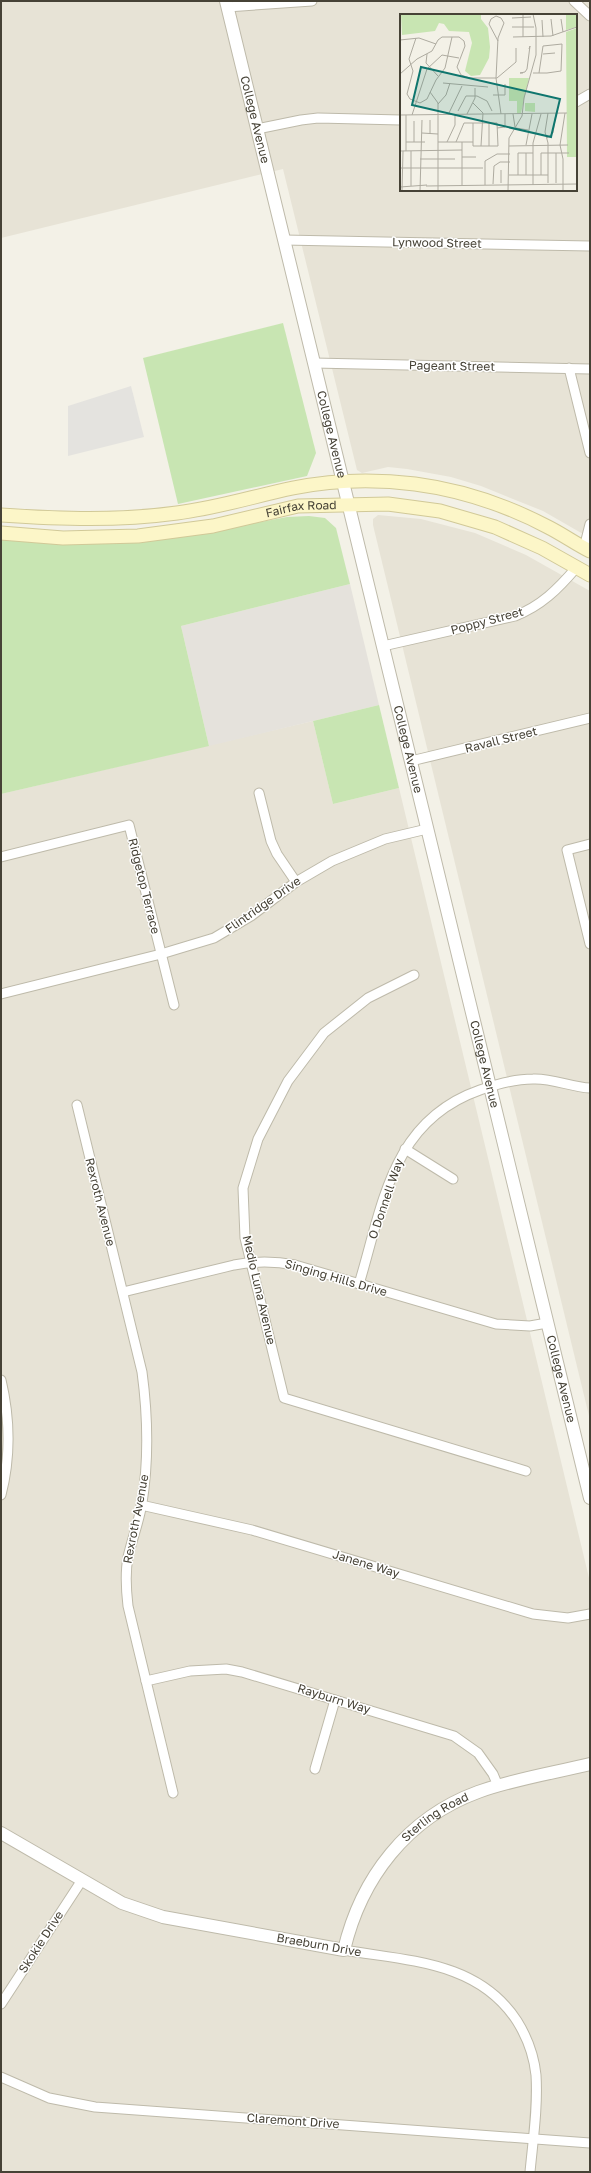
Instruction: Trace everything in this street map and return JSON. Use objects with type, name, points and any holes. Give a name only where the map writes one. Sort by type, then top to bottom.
[{"type":"main road","name":"Fairfax Road","points":[[1,515],[63,520],[136,518],[209,508],[294,488],[344,482],[415,484],[468,495],[525,516],[587,550]]},
{"type":"main road","name":"Fairfax Road","points":[[1,533],[63,538],[138,536],[213,526],[298,506],[349,504],[414,507],[464,517],[519,536],[590,575]]},
{"type":"street","points":[[227,4],[312,1]]},
{"type":"street","points":[[576,2],[590,16]]},
{"type":"street","name":"College Avenue","points":[[227,4],[590,1498]]},
{"type":"street","points":[[577,101],[590,94]]},
{"type":"street","points":[[257,129],[300,120],[318,118],[400,120]]},
{"type":"street","name":"Lynwood Street","points":[[284,240],[590,246]]},
{"type":"street","name":"Pageant Street","points":[[314,363],[590,369]]},
{"type":"street","points":[[569,368],[590,453]]},
{"type":"street","points":[[587,550],[590,524]]},
{"type":"street","name":"Poppy Street","points":[[383,646],[515,616],[529,611],[553,594],[576,568]]},
{"type":"street","name":"Ravall Street","points":[[411,761],[590,718]]},
{"type":"street","points":[[259,793],[271,841],[296,882]]},
{"type":"street","name":"Ridgetop Terrace","points":[[1,857],[129,825],[174,1005]]},
{"type":"street","name":"Flintridge Drive","points":[[1,994],[194,945],[234,928],[296,882],[332,861],[358,849],[427,828]]},
{"type":"street","points":[[590,844],[567,850],[590,944]]},
{"type":"street","name":"Medio Luna Avenue","points":[[414,975],[368,998],[324,1033],[288,1081],[258,1139],[243,1188],[245,1238],[284,1398],[526,1471]]},
{"type":"street","name":"O Donnell Way","points":[[359,1284],[392,1175],[405,1149],[427,1121],[440,1110],[469,1094],[490,1086],[535,1079],[590,1088]]},
{"type":"street","name":"Rexroth Avenue","points":[[77,1105],[142,1372],[146,1402],[148,1445],[142,1505],[128,1556],[126,1589],[128,1606],[173,1793]]},
{"type":"street","points":[[405,1149],[453,1179]]},
{"type":"street","name":"Singing Hills Drive","points":[[122,1292],[251,1262],[278,1262],[295,1265],[496,1324],[530,1326],[547,1323]]},
{"type":"street","points":[[1,1380],[7,1411],[9,1432],[8,1462],[1,1495]]},
{"type":"street","name":"Janene Way","points":[[142,1505],[252,1530],[533,1614],[568,1618],[590,1614]]},
{"type":"street","name":"Rayburn Way","points":[[146,1681],[190,1671],[226,1670],[242,1672],[454,1736],[478,1753],[486,1763],[498,1786]]},
{"type":"street","points":[[314,1768],[335,1700]]},
{"type":"street","name":"Sterling Road","points":[[344,1950],[356,1910],[364,1891],[384,1861],[402,1839],[431,1816],[455,1802],[498,1786],[590,1764]]},
{"type":"street","name":"Braeburn Drive","points":[[1,1833],[122,1903],[163,1917],[441,1967],[457,1972],[487,1989],[500,2000],[521,2027],[533,2057],[536,2089],[530,2172]]},
{"type":"street","name":"Skokie Drive","points":[[1,2004],[82,1880]]},
{"type":"street","name":"Claremont Drive","points":[[1,2077],[49,2098],[95,2107],[590,2142]]},
{"type":"shaded area","points":[[1,1],[590,1],[590,538],[543,511],[481,486],[451,477],[388,467],[362,473],[357,470],[283,169],[1,238]]},
{"type":"shaded area","points":[[131,386],[144,437],[68,456],[68,406]]},
{"type":"shaded area","points":[[378,515],[421,519],[475,533],[526,555],[590,591],[590,1420],[373,525],[373,519]]},
{"type":"shaded area","points":[[350,584],[379,705],[209,746],[181,626]]},
{"type":"shaded area","points":[[313,721],[333,804],[399,788],[590,1582],[590,2172],[1,2172],[1,794]]},
{"type":"green space","points":[[283,323],[316,453],[307,476],[178,504],[143,358]]},
{"type":"green space","points":[[309,516],[325,518],[336,528],[350,584],[181,626],[209,746],[1,794],[1,536],[219,530],[287,517]]},
{"type":"green space","points":[[379,705],[399,788],[333,804],[313,721]]}]
